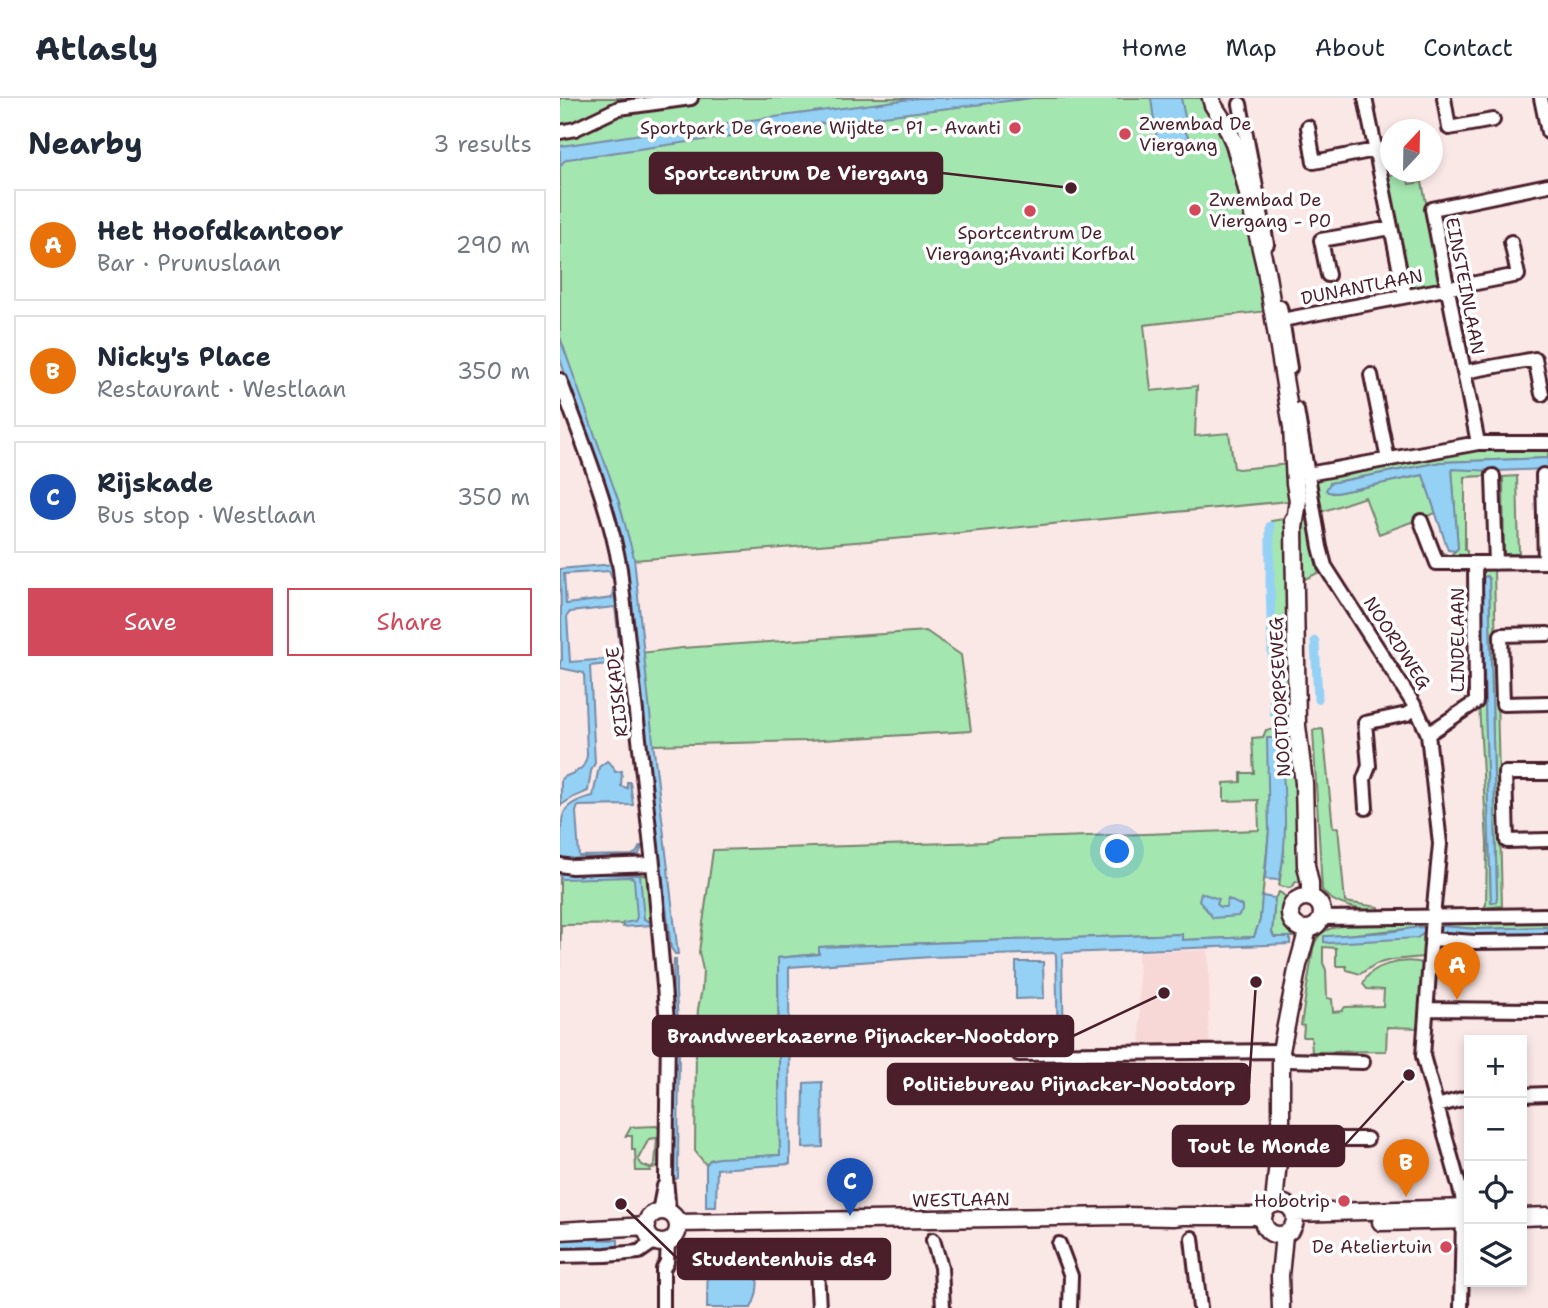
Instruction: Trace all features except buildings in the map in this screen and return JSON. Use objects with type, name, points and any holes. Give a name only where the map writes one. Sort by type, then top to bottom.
[{"type":"main road","name":"NOORDWEG","points":[[1211,98],[1234,143],[1266,270]]},
{"type":"main road","name":"NOORDWEG","points":[[1219,98],[1233,120],[1244,152],[1261,234],[1301,478]]},
{"type":"main road","name":"NOOTDORPSEWEG","points":[[1301,478],[1294,528],[1297,726],[1304,783],[1306,865],[1310,883],[1306,897]]},
{"type":"main road","points":[[1306,897],[1319,903],[1322,914],[1317,924],[1303,928],[1292,921],[1289,911],[1294,901],[1306,897]]},
{"type":"main road","points":[[1281,1308],[1279,1165],[1284,1055],[1291,1024],[1291,1003],[1303,928]]},
{"type":"main road","points":[[1527,1207],[1548,1207]]},
{"type":"main road","name":"WESTLAAN","points":[[560,1231],[595,1228],[662,1230],[751,1221],[1125,1216],[1279,1219],[1464,1214]]},
{"type":"main road","points":[[1527,1217],[1548,1216]]},
{"type":"street","points":[[560,132],[575,129],[619,108],[691,98]]},
{"type":"street","points":[[1365,98],[1405,296]]},
{"type":"street","points":[[1444,98],[1449,128],[1493,120]]},
{"type":"street","points":[[1541,98],[1548,132]]},
{"type":"street","name":"NOORDWEG","points":[[1240,104],[1282,320],[1301,478],[1325,566],[1416,708],[1428,734],[1440,844],[1423,1056],[1464,1205]]},
{"type":"street","points":[[1308,127],[1314,162],[1375,150]]},
{"type":"street","name":"EINSTEINLAAN","points":[[1478,443],[1432,209],[1548,185]]},
{"type":"street","points":[[1328,275],[1321,240],[1391,228]]},
{"type":"street","name":"DUNANTLAAN","points":[[1282,320],[1518,275],[1511,242]]},
{"type":"street","points":[[1464,372],[1535,359],[1542,394]]},
{"type":"street","points":[[1371,375],[1388,460]]},
{"type":"street","name":"RIJSKADE","points":[[560,380],[615,541],[632,662],[668,1033],[666,1178],[660,1261],[663,1269],[663,1308]]},
{"type":"street","points":[[1301,478],[1478,443],[1548,443]]},
{"type":"street","points":[[1421,521],[1437,563],[1546,562],[1543,475]]},
{"type":"street","points":[[1493,476],[1496,563]]},
{"type":"street","name":"LINDELAAN","points":[[1428,734],[1476,702],[1475,564]]},
{"type":"street","points":[[1548,634],[1501,635],[1503,704],[1548,703]]},
{"type":"street","points":[[1366,808],[1364,779],[1369,766],[1365,723],[1407,714],[1416,708]]},
{"type":"street","points":[[1548,773],[1505,773],[1507,841],[1548,840]]},
{"type":"street","points":[[560,865],[572,867],[653,864]]},
{"type":"street","points":[[1322,914],[1365,917],[1432,929],[1475,942],[1548,941]]},
{"type":"street","points":[[1432,929],[1548,915]]},
{"type":"street","points":[[1427,1009],[1548,1010]]},
{"type":"street","points":[[1018,1054],[1284,1055],[1363,1062]]},
{"type":"street","points":[[1527,1095],[1548,1094]]},
{"type":"street","points":[[1437,1106],[1465,1098]]},
{"type":"street","points":[[1281,1129],[1292,1136],[1367,1139]]},
{"type":"street","name":"NOORDWEG","points":[[1461,1308],[1465,1224]]},
{"type":"street","points":[[560,1256],[639,1252],[662,1230]]},
{"type":"street","points":[[1192,1238],[1200,1308]]},
{"type":"street","points":[[933,1240],[941,1267],[943,1308]]},
{"type":"street","points":[[1059,1244],[1071,1276],[1070,1308]]},
{"type":"street","points":[[809,1248],[817,1270],[819,1308]]},
{"type":"shaded area","points":[[1208,950],[1210,1051],[1141,1051],[1138,952]]},
{"type":"green space","points":[[560,98],[1207,98],[1226,133],[1268,311],[1144,325],[1151,391],[1197,386],[1195,436],[1229,433],[1234,468],[1289,464],[1289,501],[917,537],[634,560],[560,337]]},
{"type":"green space","points":[[1388,182],[1422,182],[1441,279],[1439,284],[1413,289],[1408,285]]},
{"type":"green space","points":[[1485,447],[1486,450],[1548,449],[1548,458],[1441,462],[1330,483],[1332,493],[1336,493],[1423,475],[1436,513],[1379,534],[1365,497],[1321,512],[1315,477],[1341,475]]},
{"type":"green space","points":[[1452,469],[1485,470],[1485,476],[1465,477],[1467,558],[1439,558],[1437,545],[1443,553],[1450,556],[1458,548]]},
{"type":"green space","points":[[1517,476],[1519,554],[1504,554],[1503,477]]},
{"type":"green space","points":[[1301,512],[1311,513],[1320,572],[1303,580]]},
{"type":"green space","points":[[1289,518],[1293,710],[1282,717],[1273,605],[1271,521]]},
{"type":"green space","points":[[1477,570],[1494,570],[1502,906],[1484,908],[1487,844],[1479,705]],"holes":[[[1489,579],[1497,897],[1491,901],[1482,601]]]},
{"type":"green space","points":[[926,631],[961,655],[971,731],[806,741],[652,745],[640,653]]},
{"type":"green space","points":[[1323,729],[1333,828],[1338,827],[1345,902],[1379,907],[1379,912],[1340,903],[1322,890],[1313,730]]},
{"type":"green space","points":[[1266,730],[1280,730],[1294,740],[1302,851],[1300,882],[1290,888],[1279,886],[1284,852],[1281,738],[1268,738],[1269,830],[1260,920],[1254,937],[1182,940],[1181,934],[820,947],[819,954],[778,958],[780,1155],[710,1160],[706,1165],[695,1151],[696,1045],[703,970],[699,952],[713,850],[1259,830],[1258,800],[1224,801],[1224,783],[1241,782],[1241,773],[1254,773],[1252,738],[1263,737]]},
{"type":"green space","points":[[560,874],[639,874],[649,877],[653,924],[561,925],[560,967]]},
{"type":"green space","points":[[1279,892],[1286,898],[1287,916],[1295,937],[1274,937],[1272,932],[1275,898]]},
{"type":"green space","points":[[1440,921],[1548,921],[1548,927],[1477,929],[1442,926],[1437,929]]},
{"type":"green space","points":[[1424,922],[1426,927],[1324,937],[1425,934],[1423,957],[1376,964],[1360,974],[1347,970],[1346,966],[1336,966],[1336,948],[1323,947],[1327,998],[1332,999],[1333,1012],[1342,1011],[1345,1007],[1383,1006],[1384,990],[1367,989],[1363,984],[1367,977],[1388,964],[1407,961],[1423,963],[1419,1028],[1387,1027],[1386,1051],[1312,1052],[1311,1037],[1303,1037],[1304,1026],[1301,1025],[1313,949],[1319,936],[1325,931],[1345,926]]},
{"type":"green space","points":[[631,1127],[660,1128],[658,1167],[652,1168],[655,1164],[657,1138],[649,1139],[638,1159],[651,1171],[636,1171],[632,1136],[626,1136]]},
{"type":"water","points":[[918,98],[1033,98],[809,125],[568,159],[560,167],[560,146]]},
{"type":"water","points":[[1151,98],[1181,98],[1186,122],[1184,130],[1189,137],[1181,152],[1172,144],[1157,144]]},
{"type":"water","points":[[560,338],[619,502],[634,558],[678,954],[671,948],[624,554],[599,471],[560,359]]},
{"type":"water","points":[[1548,458],[1548,469],[1452,469],[1458,548],[1455,551],[1448,550],[1423,475],[1336,493],[1326,490],[1330,483],[1442,462]]},
{"type":"water","points":[[613,564],[615,578],[612,578],[609,571],[564,574],[566,604],[612,598],[613,588],[616,587],[626,662],[590,666],[595,763],[588,791],[561,805],[562,778],[582,768],[587,755],[584,673],[560,668],[560,569]],"holes":[[[615,607],[621,658],[570,662],[567,616],[570,612]]]},
{"type":"water","points":[[1487,576],[1496,902],[1491,902],[1482,601],[1482,580]]},
{"type":"water","points":[[1267,738],[1281,738],[1285,828],[1279,880],[1265,879],[1269,830]]},
{"type":"water","points":[[607,761],[615,772],[622,771],[621,786],[627,788],[627,782],[630,782],[633,805],[578,806],[576,812],[579,856],[632,855],[642,846],[639,854],[633,858],[577,861],[560,858],[565,811],[575,802],[593,796],[599,767]]},
{"type":"water","points":[[560,873],[640,875],[644,919],[652,925],[623,927],[623,923],[635,921],[637,917],[634,879],[631,877],[561,879]]},
{"type":"water","points":[[1201,893],[1219,899],[1217,904],[1220,907],[1226,907],[1228,899],[1242,906],[1242,911],[1238,916],[1213,918],[1199,900]]},
{"type":"water","points":[[1262,896],[1275,898],[1272,932],[1274,937],[1290,937],[1290,944],[1062,954],[1064,1041],[1058,1042],[1055,953],[931,957],[789,967],[790,1164],[717,1169],[716,1207],[706,1207],[706,1165],[710,1160],[780,1155],[778,958],[819,954],[819,947],[1182,934],[1182,940],[1254,937],[1260,920]]},
{"type":"water","points":[[1442,926],[1477,929],[1548,927],[1548,936],[1479,938],[1423,934],[1417,938],[1324,942],[1324,936],[1419,927],[1437,929]]},
{"type":"water","points":[[674,960],[679,1036],[676,1179],[673,1177],[672,1096]]},
{"type":"water","points":[[1016,962],[1043,962],[1044,998],[1016,999]]},
{"type":"water","points":[[822,1082],[823,1147],[803,1148],[804,1083]]},
{"type":"water","points":[[560,1238],[618,1240],[618,1247],[560,1251]]},
{"type":"water","points":[[720,1247],[742,1253],[754,1267],[757,1287],[751,1308],[707,1308],[708,1252],[712,1248]]},
{"type":"waterway","points":[[1270,526],[1274,713]]},
{"type":"waterway","points":[[1315,641],[1318,699]]},
{"type":"place","name":"Sportpark De Groene Wijdte - P1 - Avanti","points":[[1015,128]]},
{"type":"place","name":"Zwembad De Viergang","points":[[1125,134]]},
{"type":"place","name":"Sportcentrum De Viergang","points":[[1071,188]]},
{"type":"place","name":"Zwembad De Viergang - P0","points":[[1195,210]]},
{"type":"place","name":"Sportcentrum De Viergang;Avanti Korfbal","points":[[1030,211]]},
{"type":"place","name":"Politiebureau Pijnacker-Nootdorp","points":[[1256,982]]},
{"type":"place","name":"Brandweerkazerne Pijnacker-Nootdorp","points":[[1164,993]]},
{"type":"place","name":"Het Hoofdkantoor","points":[[1457,1000]]},
{"type":"place","name":"Tout le Monde","points":[[1409,1075]]},
{"type":"place","name":"Nicky's Place","points":[[1406,1197]]},
{"type":"place","name":"Hobotrip","points":[[1344,1201]]},
{"type":"place","name":"Studentenhuis ds4","points":[[621,1204]]},
{"type":"place","name":"Rijskade","points":[[850,1216]]},
{"type":"place","name":"De Ateliertuin","points":[[1446,1247]]}]
